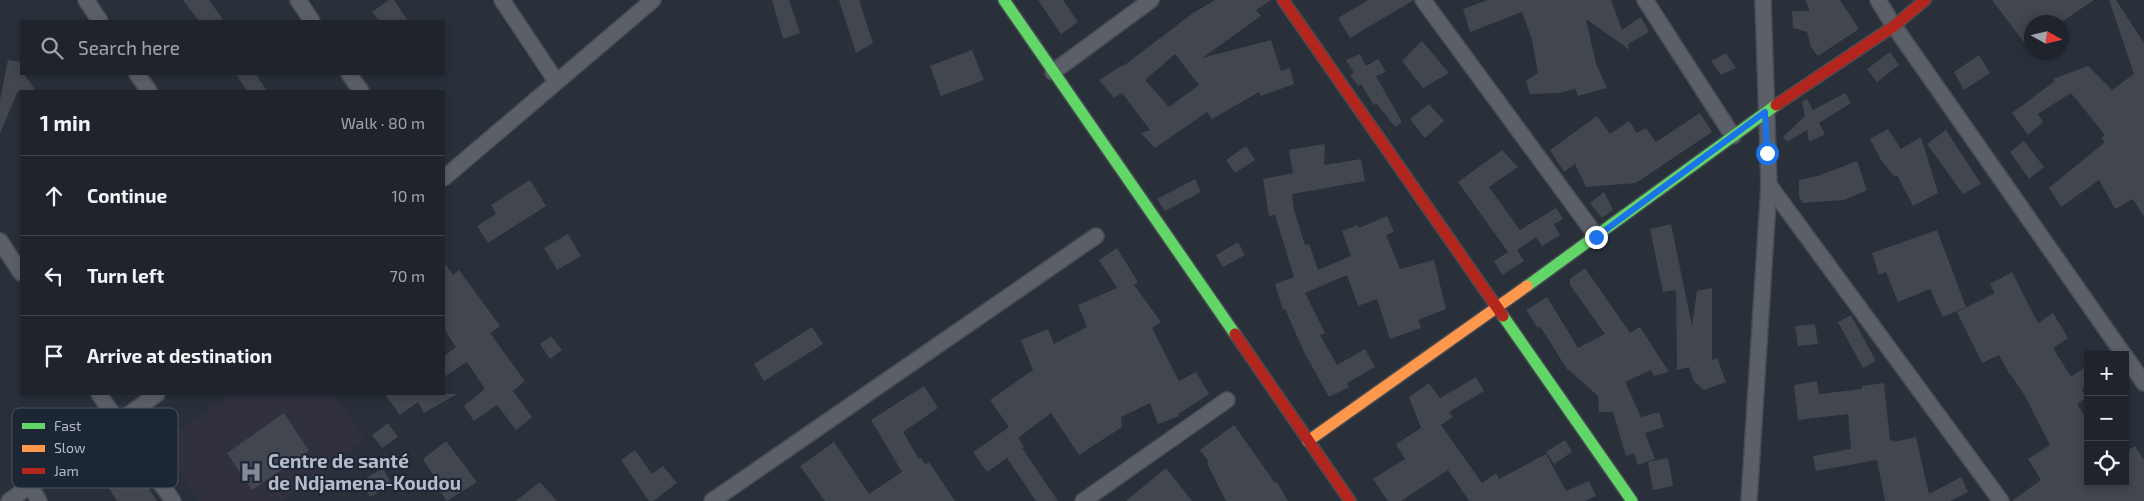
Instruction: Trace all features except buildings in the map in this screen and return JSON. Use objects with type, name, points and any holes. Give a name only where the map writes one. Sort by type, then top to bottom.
[{"type":"street","points":[[86,0],[99,20]]},
{"type":"street","points":[[298,0],[311,20]]},
{"type":"street","points":[[502,0],[556,81]]},
{"type":"street","points":[[445,177],[653,0]]},
{"type":"street","points":[[1004,0],[1350,501]]},
{"type":"street","points":[[1053,72],[1151,0]]},
{"type":"street","points":[[1283,0],[1632,501]]},
{"type":"street","points":[[1423,0],[1596,237]]},
{"type":"street","points":[[1645,0],[1733,136]]},
{"type":"street","points":[[1760,501],[1749,494],[1769,185],[1765,112],[1763,0]]},
{"type":"street","points":[[1878,0],[1894,26],[2122,351]]},
{"type":"street","points":[[1308,441],[1596,237],[1765,112],[1894,26],[1926,0]]},
{"type":"street","points":[[138,75],[149,90]]},
{"type":"street","points":[[350,75],[360,90]]},
{"type":"street","points":[[1769,185],[2001,501]]},
{"type":"street","points":[[712,501],[1096,236]]},
{"type":"street","points":[[0,240],[20,271]]},
{"type":"street","points":[[2129,361],[2144,383]]},
{"type":"street","points":[[100,395],[108,408]]},
{"type":"street","points":[[137,408],[156,395]]},
{"type":"street","points":[[1083,501],[1227,400]]},
{"type":"street","points":[[8,501],[27,488]]},
{"type":"street","points":[[31,488],[39,501]]},
{"type":"street","points":[[164,488],[173,501]]},
{"type":"shaded area","name":"Centre de santé de Ndjamena-Koudou","points":[[231,395],[336,395],[365,440],[282,501],[199,501],[178,470],[178,431]]},
{"type":"traffic: fast","points":[[1004,0],[1235,334]]},
{"type":"traffic: fast","points":[[1527,286],[1776,105]]},
{"type":"traffic: fast","points":[[1503,316],[1632,501]]},
{"type":"traffic: slow","points":[[1308,441],[1527,286]]},
{"type":"traffic: jam","points":[[1283,0],[1503,316]]},
{"type":"traffic: jam","points":[[1776,105],[1894,26],[1925,0]]},
{"type":"traffic: jam","points":[[1235,334],[1350,501]]},
{"type":"place","name":"Centre de santé de Ndjamena-Koudou","points":[[251,472]]},
{"type":"route","points":[[1596,237],[1765,112],[1767,153]]}]
